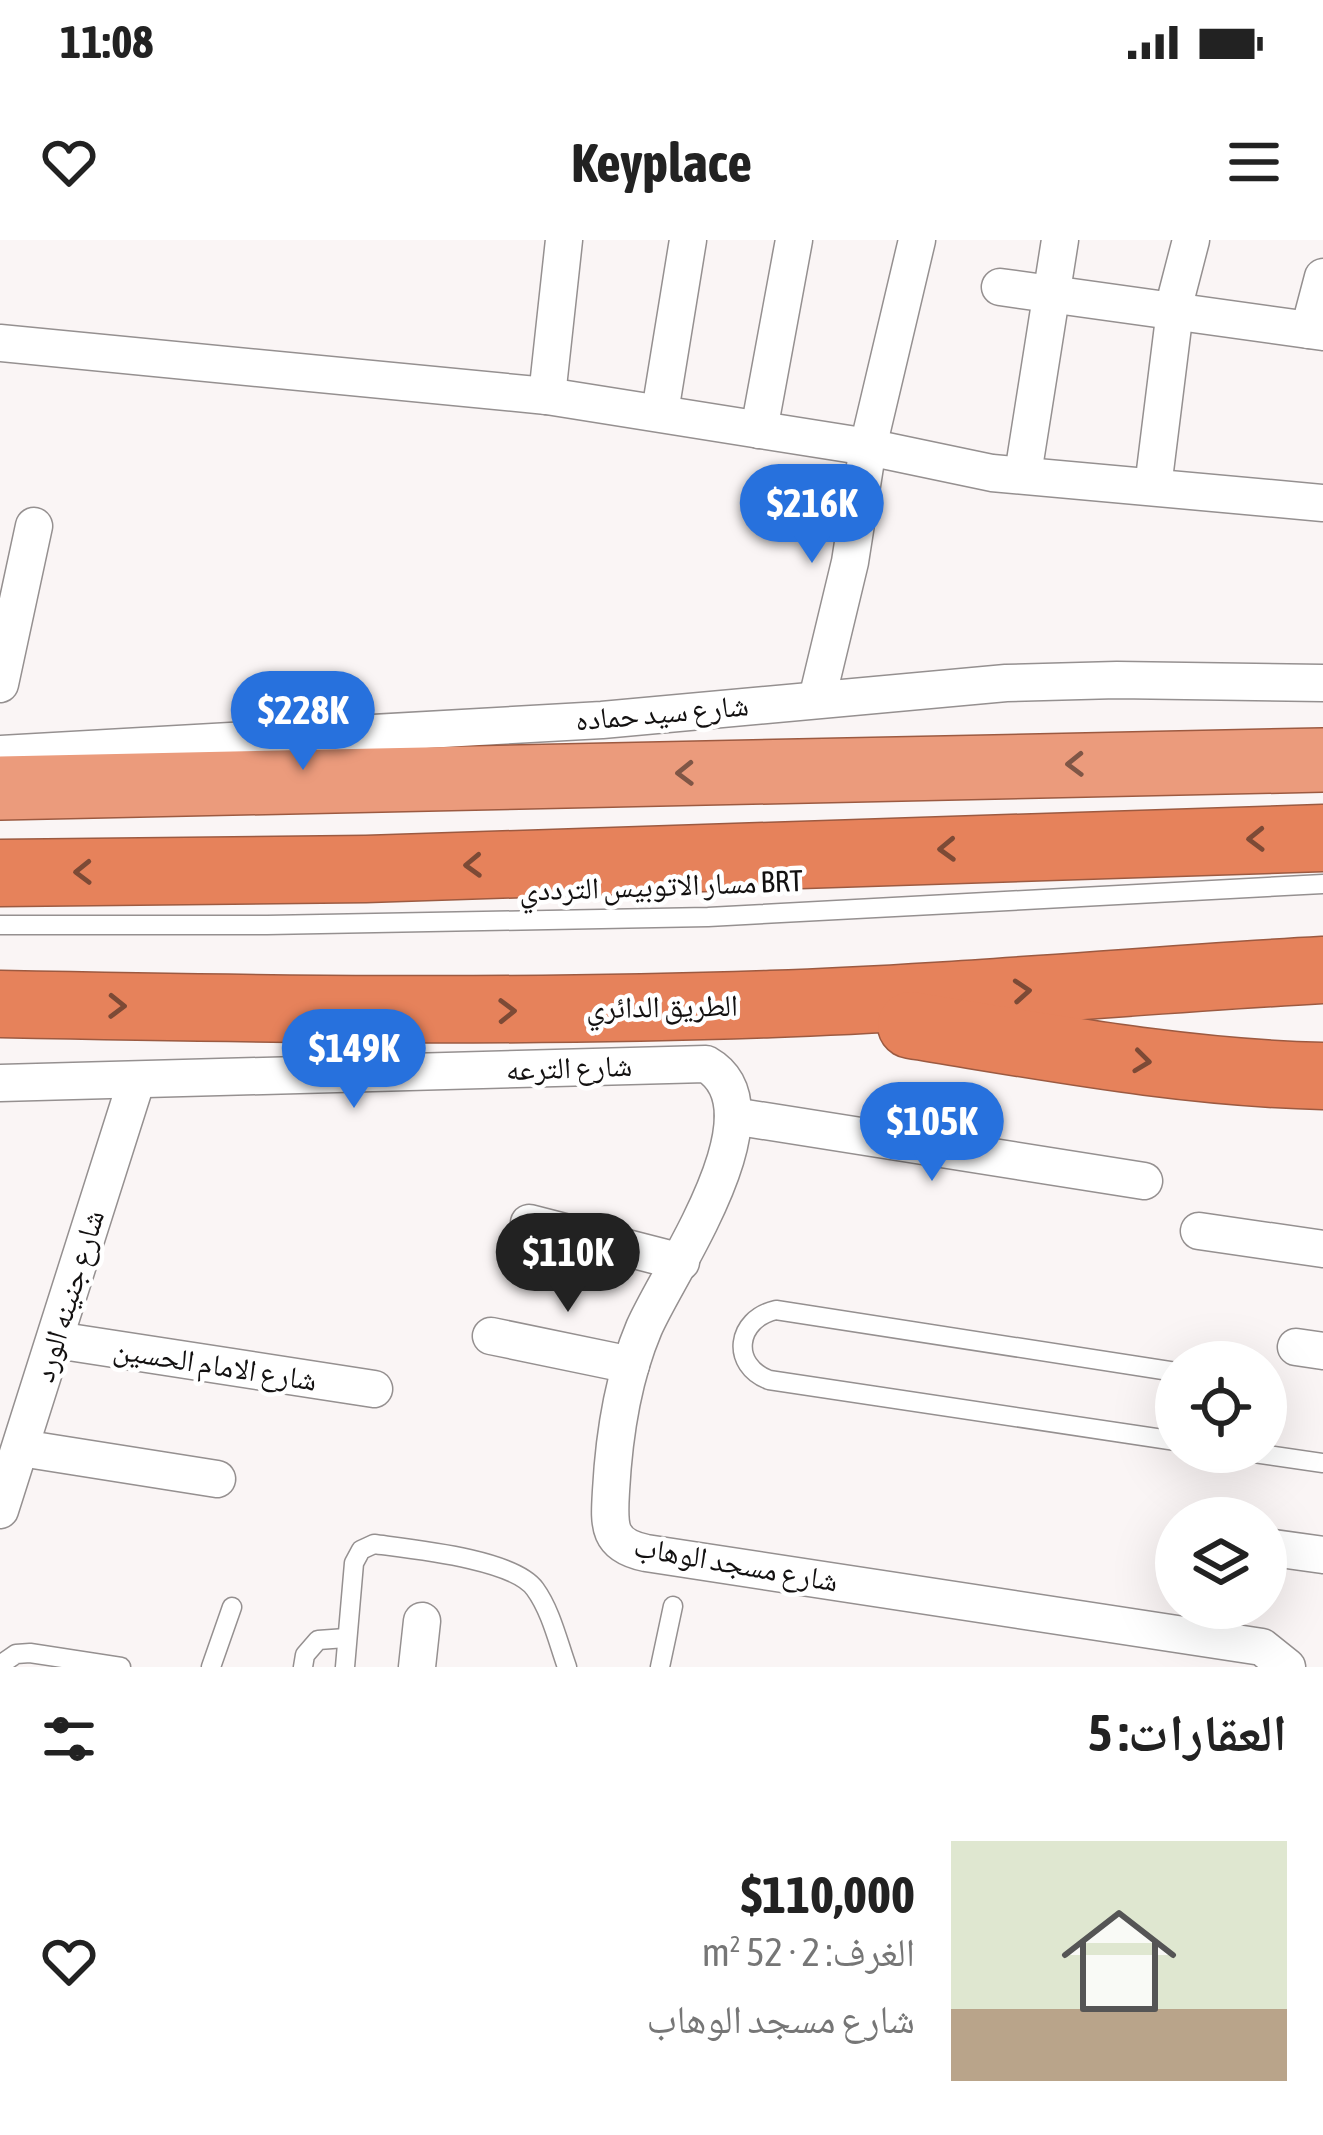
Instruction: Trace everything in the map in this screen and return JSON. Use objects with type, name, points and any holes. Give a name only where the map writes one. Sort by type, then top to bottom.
[{"type":"highway","points":[[0,788],[1323,760]]},
{"type":"highway","points":[[0,873],[389,868],[1323,838]]},
{"type":"highway","name":"الطريق الدائري","points":[[0,1004],[465,1011],[777,1004],[1323,970]]},
{"type":"highway","points":[[777,1004],[1146,1062],[1323,1076]]},
{"type":"street","points":[[547,396],[564,240]]},
{"type":"street","points":[[660,412],[688,240]]},
{"type":"street","points":[[759,430],[794,240]]},
{"type":"street","points":[[817,699],[850,562],[868,447],[917,240]]},
{"type":"street","points":[[1023,475],[1060,240]]},
{"type":"street","points":[[1153,488],[1174,314],[1192,240]]},
{"type":"street","points":[[1000,287],[1316,331],[1323,277]]},
{"type":"street","points":[[0,344],[547,396],[868,447],[966,469],[1323,502]]},
{"type":"street","points":[[0,684],[34,526]]},
{"type":"street","name":"شارع سيد حماده","points":[[0,754],[602,720],[1062,680],[1323,683]]},
{"type":"street","name":"شارع الترعه","points":[[0,1083],[706,1064],[730,1085],[733,1116]]},
{"type":"street","name":"شارع جنينه الورد","points":[[0,1510],[136,1082]]},
{"type":"street","points":[[733,1116],[1144,1181]]},
{"type":"street","name":"شارع مسجد الوهاب","points":[[733,1116],[713,1192],[681,1262],[660,1294],[631,1365],[613,1453],[609,1522],[615,1538],[628,1550],[1250,1645],[1272,1652],[1287,1667]]},
{"type":"street","points":[[529,1223],[681,1262]]},
{"type":"street","points":[[1199,1231],[1323,1249]]},
{"type":"street","points":[[491,1336],[631,1365]]},
{"type":"street","name":"شارع الامام الحسين","points":[[56,1340],[374,1389]]},
{"type":"street","points":[[21,1448],[217,1479]]},
{"type":"street","points":[[1287,1550],[1323,1555]]},
{"type":"street","points":[[417,1667],[422,1621]]},
{"type":"lane","name":"مسار الاتوبيس الترددي BRT","points":[[0,925],[708,917],[1323,884]]},
{"type":"lane","points":[[1155,1369],[776,1310],[754,1318],[742,1348],[750,1368],[769,1380],[1155,1439]]},
{"type":"lane","points":[[1287,1458],[1323,1463]]},
{"type":"lane","points":[[345,1667],[356,1556],[374,1544],[501,1568],[526,1578],[541,1600],[567,1667]]},
{"type":"lane","points":[[660,1667],[673,1606]]},
{"type":"lane","points":[[211,1667],[232,1607]]},
{"type":"lane","points":[[303,1667],[305,1655],[317,1640],[346,1638]]},
{"type":"lane","points":[[0,1665],[16,1654],[30,1653],[121,1667]]}]
